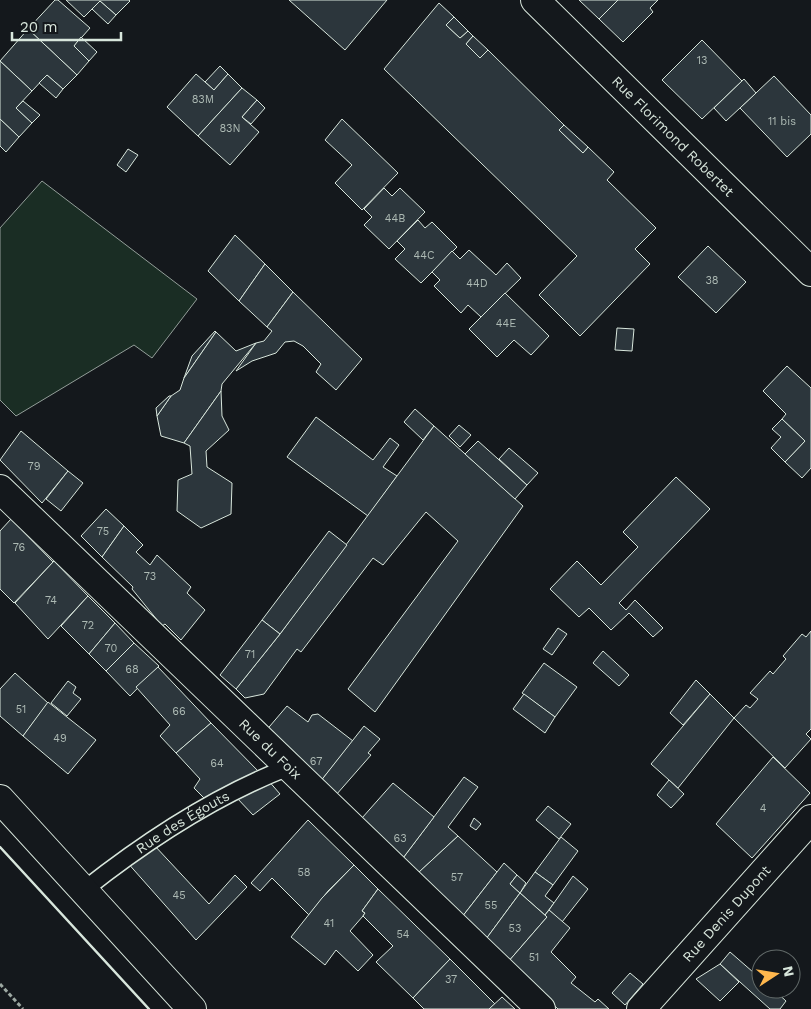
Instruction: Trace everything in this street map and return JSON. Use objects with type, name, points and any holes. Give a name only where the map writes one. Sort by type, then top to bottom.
[{"type":"street","name":"Rue Florimond Robertet","points":[[535,0],[811,272]]},
{"type":"street","name":"Rue du Foix","points":[[0,491],[541,1009]]},
{"type":"street","points":[[0,799],[192,1009]]},
{"type":"street","name":"Rue Denis Dupont","points":[[642,1009],[811,819]]},
{"type":"lane","name":"Rue des Égouts","points":[[84,890],[125,858],[184,820],[259,779],[289,767]]},
{"type":"path","points":[[0,984],[23,1009]]},
{"type":"green space","points":[[42,181],[197,299],[152,358],[134,345],[16,416],[0,400],[0,228]]},
{"type":"building","points":[[55,0],[58,0],[90,28],[74,46],[89,61],[77,75],[28,29]]},
{"type":"building","points":[[66,0],[130,1],[116,15],[100,1],[84,17]]},
{"type":"building","points":[[289,0],[387,0],[345,50]]},
{"type":"building","points":[[579,0],[618,0],[599,19]]},
{"type":"building","points":[[618,0],[658,0],[650,8],[653,12],[623,42],[599,19]]},
{"type":"building","points":[[100,1],[116,15],[108,24],[92,9]]},
{"type":"building","points":[[439,3],[454,17],[446,25],[460,38],[468,31],[473,36],[466,44],[480,58],[488,50],[564,125],[559,130],[583,153],[588,147],[614,172],[607,180],[656,228],[635,249],[650,264],[580,336],[539,295],[577,256],[384,69]]},
{"type":"building","points":[[454,17],[468,31],[460,38],[446,25]]},
{"type":"building","points":[[28,29],[77,75],[63,89],[47,75],[32,91],[0,61]]},
{"type":"building","points":[[473,36],[488,50],[480,58],[466,44]]},
{"type":"building","points":[[81,37],[97,52],[89,61],[74,46]]},
{"type":"building","points":[[702,40],[742,81],[702,119],[662,80]]},
{"type":"building","points":[[0,61],[32,91],[16,108],[32,123],[19,137],[0,119]]},
{"type":"building","points":[[220,66],[228,74],[214,90],[205,82]]},
{"type":"building","points":[[196,74],[214,90],[228,74],[242,88],[198,136],[167,107]]},
{"type":"building","points":[[47,75],[63,89],[56,98],[39,83]]},
{"type":"building","points":[[774,76],[811,115],[811,134],[787,157],[740,108]]},
{"type":"building","points":[[744,79],[756,93],[726,121],[714,108]]},
{"type":"building","points":[[242,88],[257,100],[242,117],[259,132],[230,165],[198,136]]},
{"type":"building","points":[[257,100],[265,108],[251,124],[242,117]]},
{"type":"building","points":[[23,101],[40,115],[32,123],[16,108]]},
{"type":"building","points":[[0,119],[19,137],[6,152],[0,146]]},
{"type":"building","points":[[342,119],[398,173],[362,210],[335,183],[352,165],[325,140]]},
{"type":"building","points":[[564,125],[588,147],[583,153],[559,130]]},
{"type":"building","points":[[128,149],[138,155],[126,172],[117,165]]},
{"type":"building","points":[[384,188],[392,196],[400,188],[425,212],[389,249],[364,225],[372,217],[364,209]]},
{"type":"building","points":[[418,220],[425,228],[432,222],[457,247],[421,283],[395,259],[405,249],[397,241]]},
{"type":"building","points":[[235,235],[265,264],[239,301],[208,271]]},
{"type":"building","points":[[708,246],[746,282],[716,313],[678,277]]},
{"type":"building","points":[[469,250],[496,275],[507,263],[521,278],[481,317],[468,305],[461,313],[434,286],[440,280],[432,272],[452,251],[460,259]]},
{"type":"building","points":[[265,264],[293,292],[267,327],[239,301]]},
{"type":"building","points":[[293,292],[362,359],[336,390],[316,372],[321,364],[303,346],[294,341],[285,342],[276,353],[252,361],[236,371],[256,343],[264,341],[272,331],[267,327]]},
{"type":"building","points":[[505,293],[549,336],[531,355],[514,340],[497,357],[469,329]]},
{"type":"building","points":[[617,328],[634,329],[632,351],[615,350]]},
{"type":"building","points":[[216,332],[184,378],[192,356]]},
{"type":"building","points":[[216,332],[236,351],[256,343],[222,384],[221,391],[184,443],[161,436],[157,416],[171,396],[180,390],[184,378]]},
{"type":"building","points":[[787,366],[811,388],[811,468],[802,478],[785,462],[805,441],[782,419],[786,414],[763,391]]},
{"type":"building","points":[[221,391],[222,416],[229,430],[206,451],[207,467],[232,483],[231,514],[201,528],[177,511],[178,480],[192,474],[190,446],[184,443]]},
{"type":"building","points":[[171,396],[157,416],[156,408]]},
{"type":"building","points":[[415,409],[434,426],[423,440],[404,422]]},
{"type":"building","points":[[316,417],[373,460],[390,438],[399,445],[383,467],[397,476],[368,516],[287,457]]},
{"type":"building","points":[[782,419],[805,441],[785,462],[771,448],[781,437],[772,429]]},
{"type":"building","points":[[459,425],[471,435],[460,447],[449,436]]},
{"type":"building","points":[[434,426],[523,506],[375,712],[348,689],[458,541],[426,512],[383,565],[373,558],[301,652],[297,649],[264,694],[245,698],[236,689],[280,634]]},
{"type":"building","points":[[21,431],[68,471],[42,503],[0,460]]},
{"type":"building","points":[[478,441],[527,485],[515,499],[465,454]]},
{"type":"building","points":[[509,448],[538,473],[527,485],[499,459]]},
{"type":"building","points":[[68,471],[83,483],[61,511],[46,499]]},
{"type":"building","points":[[676,477],[710,509],[619,603],[626,610],[635,600],[663,628],[653,637],[629,613],[611,630],[589,608],[579,617],[550,589],[577,561],[601,585],[638,547],[623,532]]},
{"type":"building","points":[[106,509],[124,526],[102,557],[81,536]]},
{"type":"building","points":[[11,519],[53,562],[14,603],[0,589],[0,531]]},
{"type":"building","points":[[124,526],[143,545],[136,552],[150,565],[157,555],[191,587],[187,593],[205,610],[181,640],[165,624],[162,626],[132,589],[133,587],[102,557]]},
{"type":"building","points":[[329,531],[347,545],[280,634],[262,620]]},
{"type":"building","points":[[54,561],[88,596],[48,639],[15,603]]},
{"type":"building","points":[[88,596],[115,623],[89,654],[61,626]]},
{"type":"building","points":[[262,620],[280,634],[236,689],[220,675]]},
{"type":"building","points":[[115,623],[134,643],[106,671],[89,654]]},
{"type":"building","points":[[558,628],[567,634],[552,655],[543,649]]},
{"type":"building","points":[[811,631],[811,729],[806,734],[811,739],[785,768],[734,718],[746,705],[750,708],[758,699],[750,693],[770,671],[773,674],[786,659],[783,656],[802,634],[806,637]]},
{"type":"building","points":[[134,643],[159,666],[130,696],[106,671]]},
{"type":"building","points":[[603,651],[629,675],[619,686],[593,663]]},
{"type":"building","points":[[544,663],[577,687],[555,717],[522,693]]},
{"type":"building","points":[[158,667],[211,723],[176,753],[160,736],[170,725],[136,687]]},
{"type":"building","points":[[15,673],[48,703],[23,736],[0,716],[0,689]]},
{"type":"building","points":[[696,680],[710,694],[683,725],[670,713]]},
{"type":"building","points":[[68,681],[76,687],[73,693],[81,699],[67,716],[51,703]]},
{"type":"building","points":[[524,694],[555,717],[545,733],[513,709]]},
{"type":"building","points":[[710,694],[734,718],[678,788],[651,764]]},
{"type":"building","points":[[48,702],[96,740],[68,774],[23,736]]},
{"type":"building","points":[[287,706],[308,722],[312,715],[318,714],[353,741],[320,782],[264,733]]},
{"type":"building","points":[[211,723],[260,773],[208,802],[194,788],[200,779],[176,753]]},
{"type":"building","points":[[364,726],[380,739],[368,753],[371,755],[336,795],[320,782]]},
{"type":"building","points":[[773,757],[810,793],[752,858],[716,824]]},
{"type":"building","points":[[464,777],[478,787],[448,827],[458,836],[418,873],[403,858]]},
{"type":"building","points":[[267,779],[280,794],[253,815],[236,797]]},
{"type":"building","points":[[669,780],[684,794],[671,808],[657,795]]},
{"type":"building","points":[[393,783],[434,817],[403,858],[362,818]]},
{"type":"building","points":[[548,806],[571,824],[559,839],[536,820]]},
{"type":"building","points":[[474,818],[481,824],[476,830],[470,826]]},
{"type":"building","points":[[308,820],[354,865],[328,891],[309,915],[272,878],[260,891],[251,883]]},
{"type":"building","points":[[458,836],[497,872],[462,917],[418,873]]},
{"type":"building","points":[[561,837],[578,851],[553,885],[535,872]]},
{"type":"building","points":[[154,845],[209,904],[235,875],[247,887],[196,940],[126,861]]},
{"type":"building","points":[[504,863],[517,875],[510,884],[520,893],[486,939],[462,917]]},
{"type":"building","points":[[354,865],[378,889],[362,911],[365,913],[363,916],[350,931],[373,955],[358,971],[336,950],[325,965],[291,937],[322,898]]},
{"type":"building","points":[[535,872],[553,885],[545,896],[554,903],[545,915],[520,893]]},
{"type":"building","points":[[517,875],[526,883],[520,893],[510,884]]},
{"type":"building","points":[[573,876],[588,889],[562,922],[549,910]]},
{"type":"building","points":[[378,889],[450,959],[413,998],[376,962],[393,946],[363,916],[365,913],[362,911]]},
{"type":"building","points":[[520,893],[547,917],[508,962],[486,939]]},
{"type":"building","points":[[549,910],[570,928],[551,952],[576,977],[571,983],[595,1002],[598,999],[609,1009],[558,1009],[508,962],[547,917],[545,915]]},
{"type":"building","points":[[730,952],[751,970],[751,992],[720,964]]},
{"type":"building","points":[[450,959],[495,1004],[489,1009],[424,1009],[413,998]]},
{"type":"building","points":[[720,964],[739,982],[720,1001],[696,979]]},
{"type":"building","points":[[630,973],[643,984],[625,1005],[612,993]]},
{"type":"building","points":[[502,997],[515,1009],[489,1009]]},
{"type":"building","points":[[759,999],[784,999],[786,1001],[780,1009],[770,1009]]},
{"type":"wall","points":[[0,847],[149,1009]]}]
